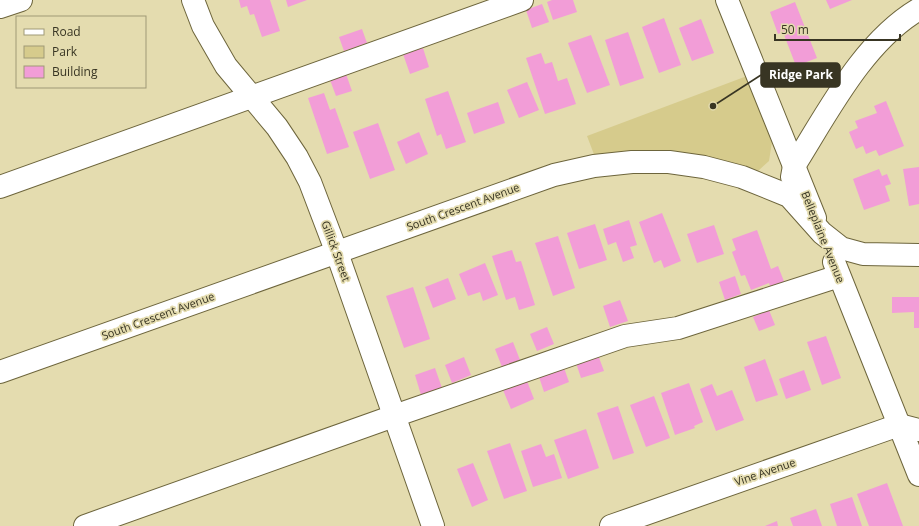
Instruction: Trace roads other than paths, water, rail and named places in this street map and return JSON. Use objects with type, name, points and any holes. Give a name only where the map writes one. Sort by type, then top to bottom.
[{"type":"street","points":[[0,7],[21,0]]},
{"type":"street","name":"Gillick Street","points":[[192,0],[203,26],[226,66],[277,127],[298,157],[310,182],[337,253],[433,526]]},
{"type":"street","points":[[0,187],[522,0]]},
{"type":"street","name":"Belleplaine Avenue","points":[[727,0],[839,276],[909,428],[919,475]]},
{"type":"street","points":[[789,196],[794,166],[854,70],[884,36],[905,17],[919,9]]},
{"type":"street","name":"South Crescent Avenue","points":[[0,372],[337,253],[554,174],[594,166],[632,162],[669,162],[704,167],[742,176],[789,196],[822,233],[841,248],[863,254],[919,255]]},
{"type":"street","points":[[85,526],[394,416],[625,336],[678,328],[839,276]]},
{"type":"street","name":"Vine Avenue","points":[[611,526],[909,428]]},
{"type":"place","name":"Ridge Park","points":[[713,106]]}]
